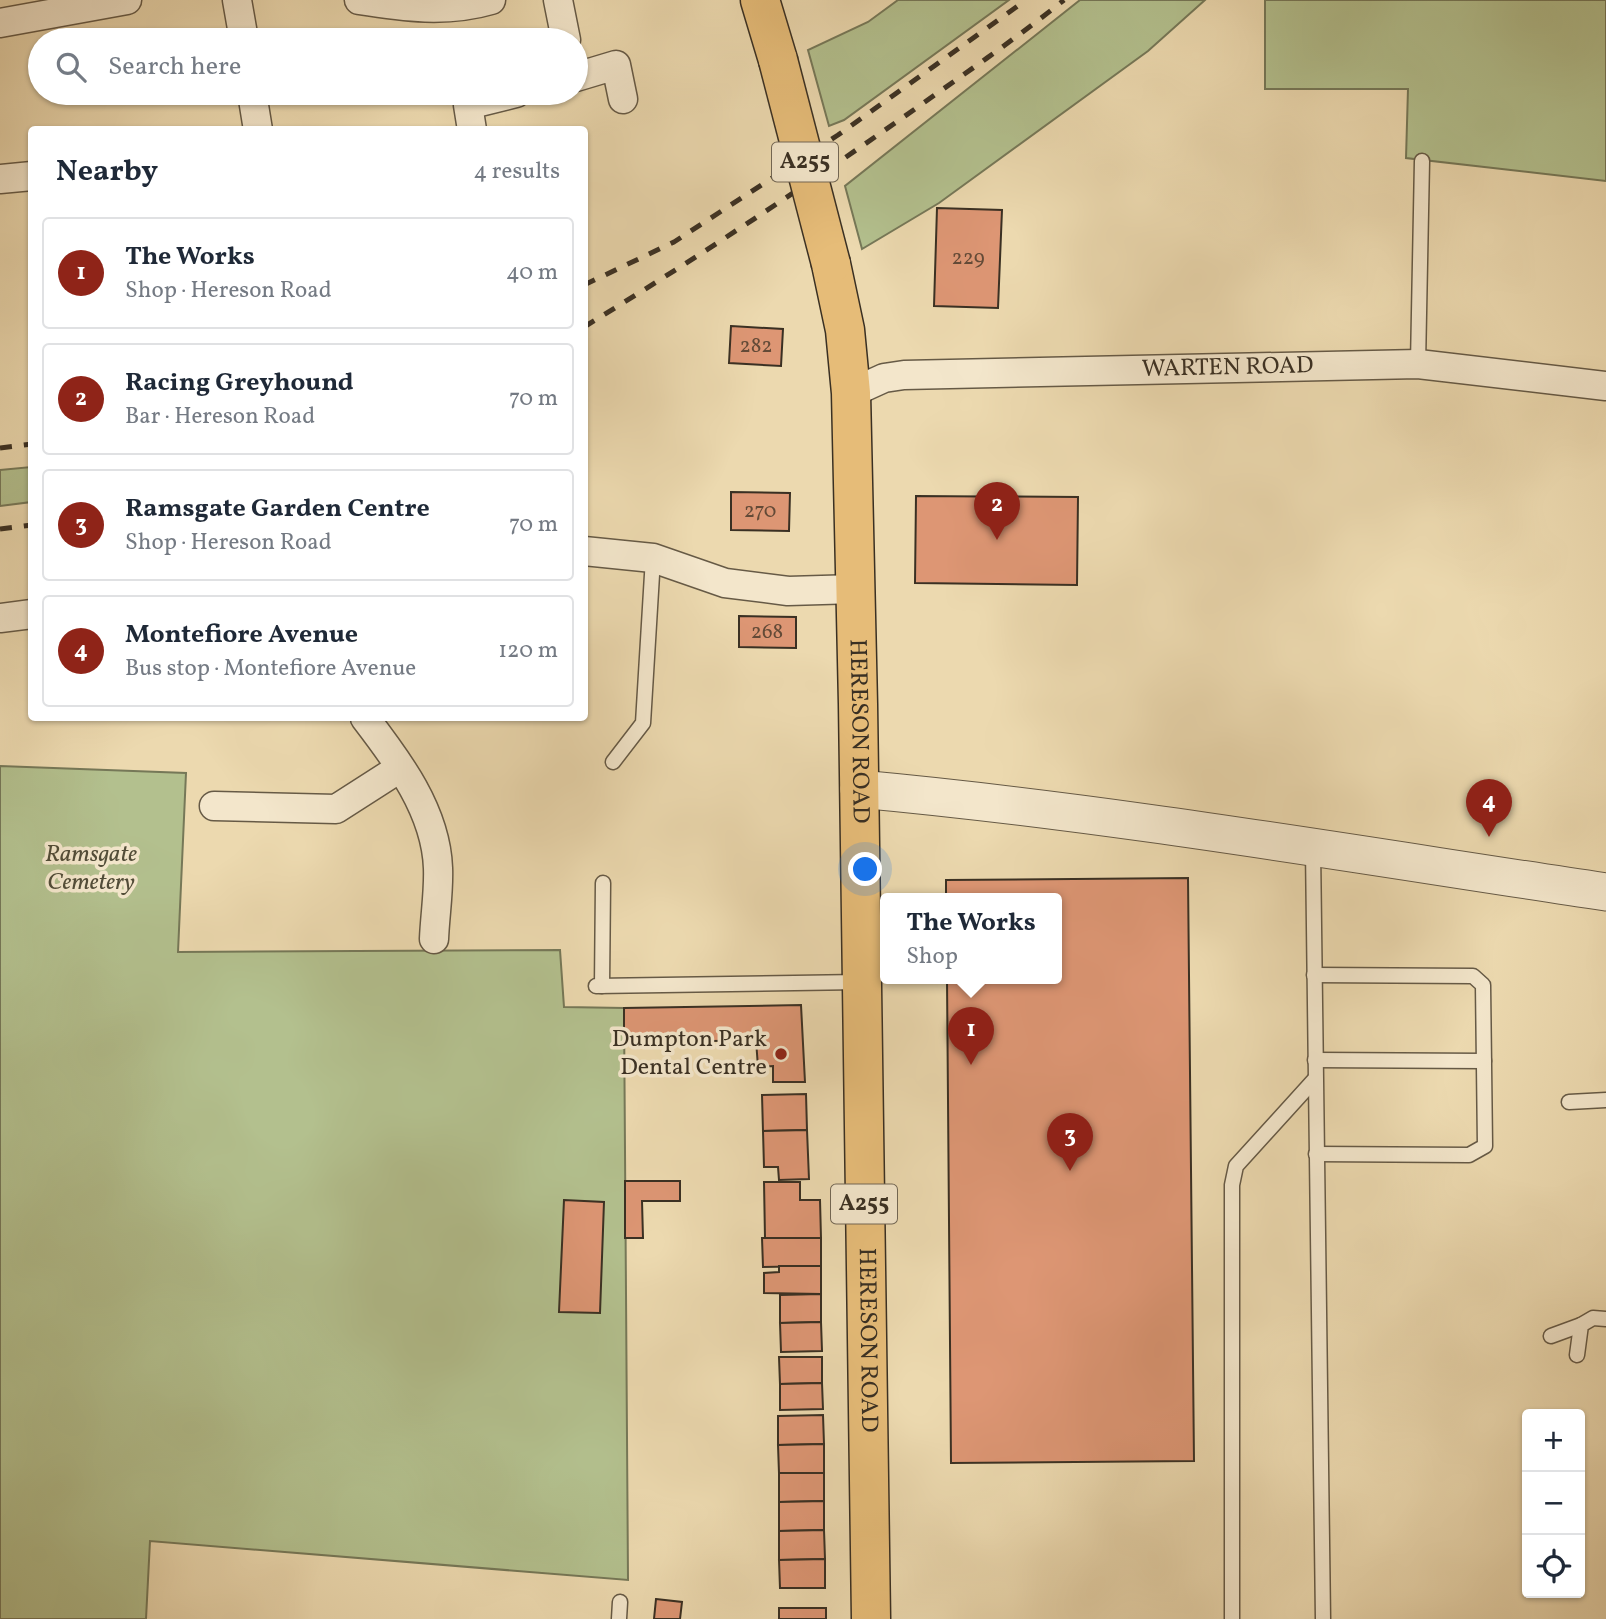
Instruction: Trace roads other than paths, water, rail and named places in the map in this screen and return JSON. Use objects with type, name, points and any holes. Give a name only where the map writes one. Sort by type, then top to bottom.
[{"type":"main road","name":"HERESON ROAD","points":[[760,0],[831,264],[845,330],[851,393],[871,1619]]},
{"type":"street","points":[[0,23],[127,0]]},
{"type":"street","points":[[237,0],[242,28]]},
{"type":"street","points":[[359,0],[415,8],[467,7],[491,0]]},
{"type":"street","points":[[558,0],[564,28]]},
{"type":"street","points":[[588,73],[616,65],[623,99]]},
{"type":"street","points":[[254,105],[257,126]]},
{"type":"street","points":[[468,105],[471,126]]},
{"type":"street","points":[[0,179],[28,176]]},
{"type":"street","name":"WARTEN ROAD","points":[[851,393],[884,378],[904,375],[1418,365],[1606,386]]},
{"type":"street","points":[[588,551],[653,558],[725,583],[788,591],[856,589]]},
{"type":"street","points":[[0,618],[28,614]]},
{"type":"street","points":[[367,721],[424,806],[434,838],[439,867],[434,939]]},
{"type":"street","points":[[214,806],[337,809],[400,768]]},
{"type":"street","points":[[859,789],[950,797],[1606,891]]},
{"type":"lane","points":[[1418,365],[1422,161]]},
{"type":"lane","points":[[613,762],[643,723],[653,558]]},
{"type":"lane","points":[[1313,847],[1323,1619]]},
{"type":"lane","points":[[603,883],[599,986],[861,982]]},
{"type":"lane","points":[[1314,975],[1473,976],[1483,985],[1485,1146],[1469,1155],[1316,1154]]},
{"type":"lane","points":[[1315,1060],[1483,1061]]},
{"type":"lane","points":[[1232,1619],[1232,1185],[1236,1166],[1315,1079]]},
{"type":"lane","points":[[1569,1102],[1606,1100]]},
{"type":"lane","points":[[1551,1336],[1592,1318],[1606,1319]]},
{"type":"lane","points":[[1577,1355],[1581,1325]]},
{"type":"lane","points":[[619,1619],[620,1602]]},
{"type":"railway","points":[[588,283],[674,242],[838,135],[1026,0]]},
{"type":"railway","points":[[588,324],[839,162],[994,53],[1064,0]]},
{"type":"railway","points":[[0,448],[28,444]]},
{"type":"railway","points":[[0,529],[28,526]]},
{"type":"place","name":"Racing Greyhound","points":[[997,540]]},
{"type":"place","name":"Montefiore Avenue","points":[[1489,837]]},
{"type":"place","name":"Dumpton Park Dental Centre","points":[[781,1054]]},
{"type":"place","name":"The Works","points":[[971,1065]]},
{"type":"place","name":"Ramsgate Garden Centre","points":[[1070,1171]]},
{"type":"park label","name":"Ramsgate Cemetery","points":[[91,869]]}]
